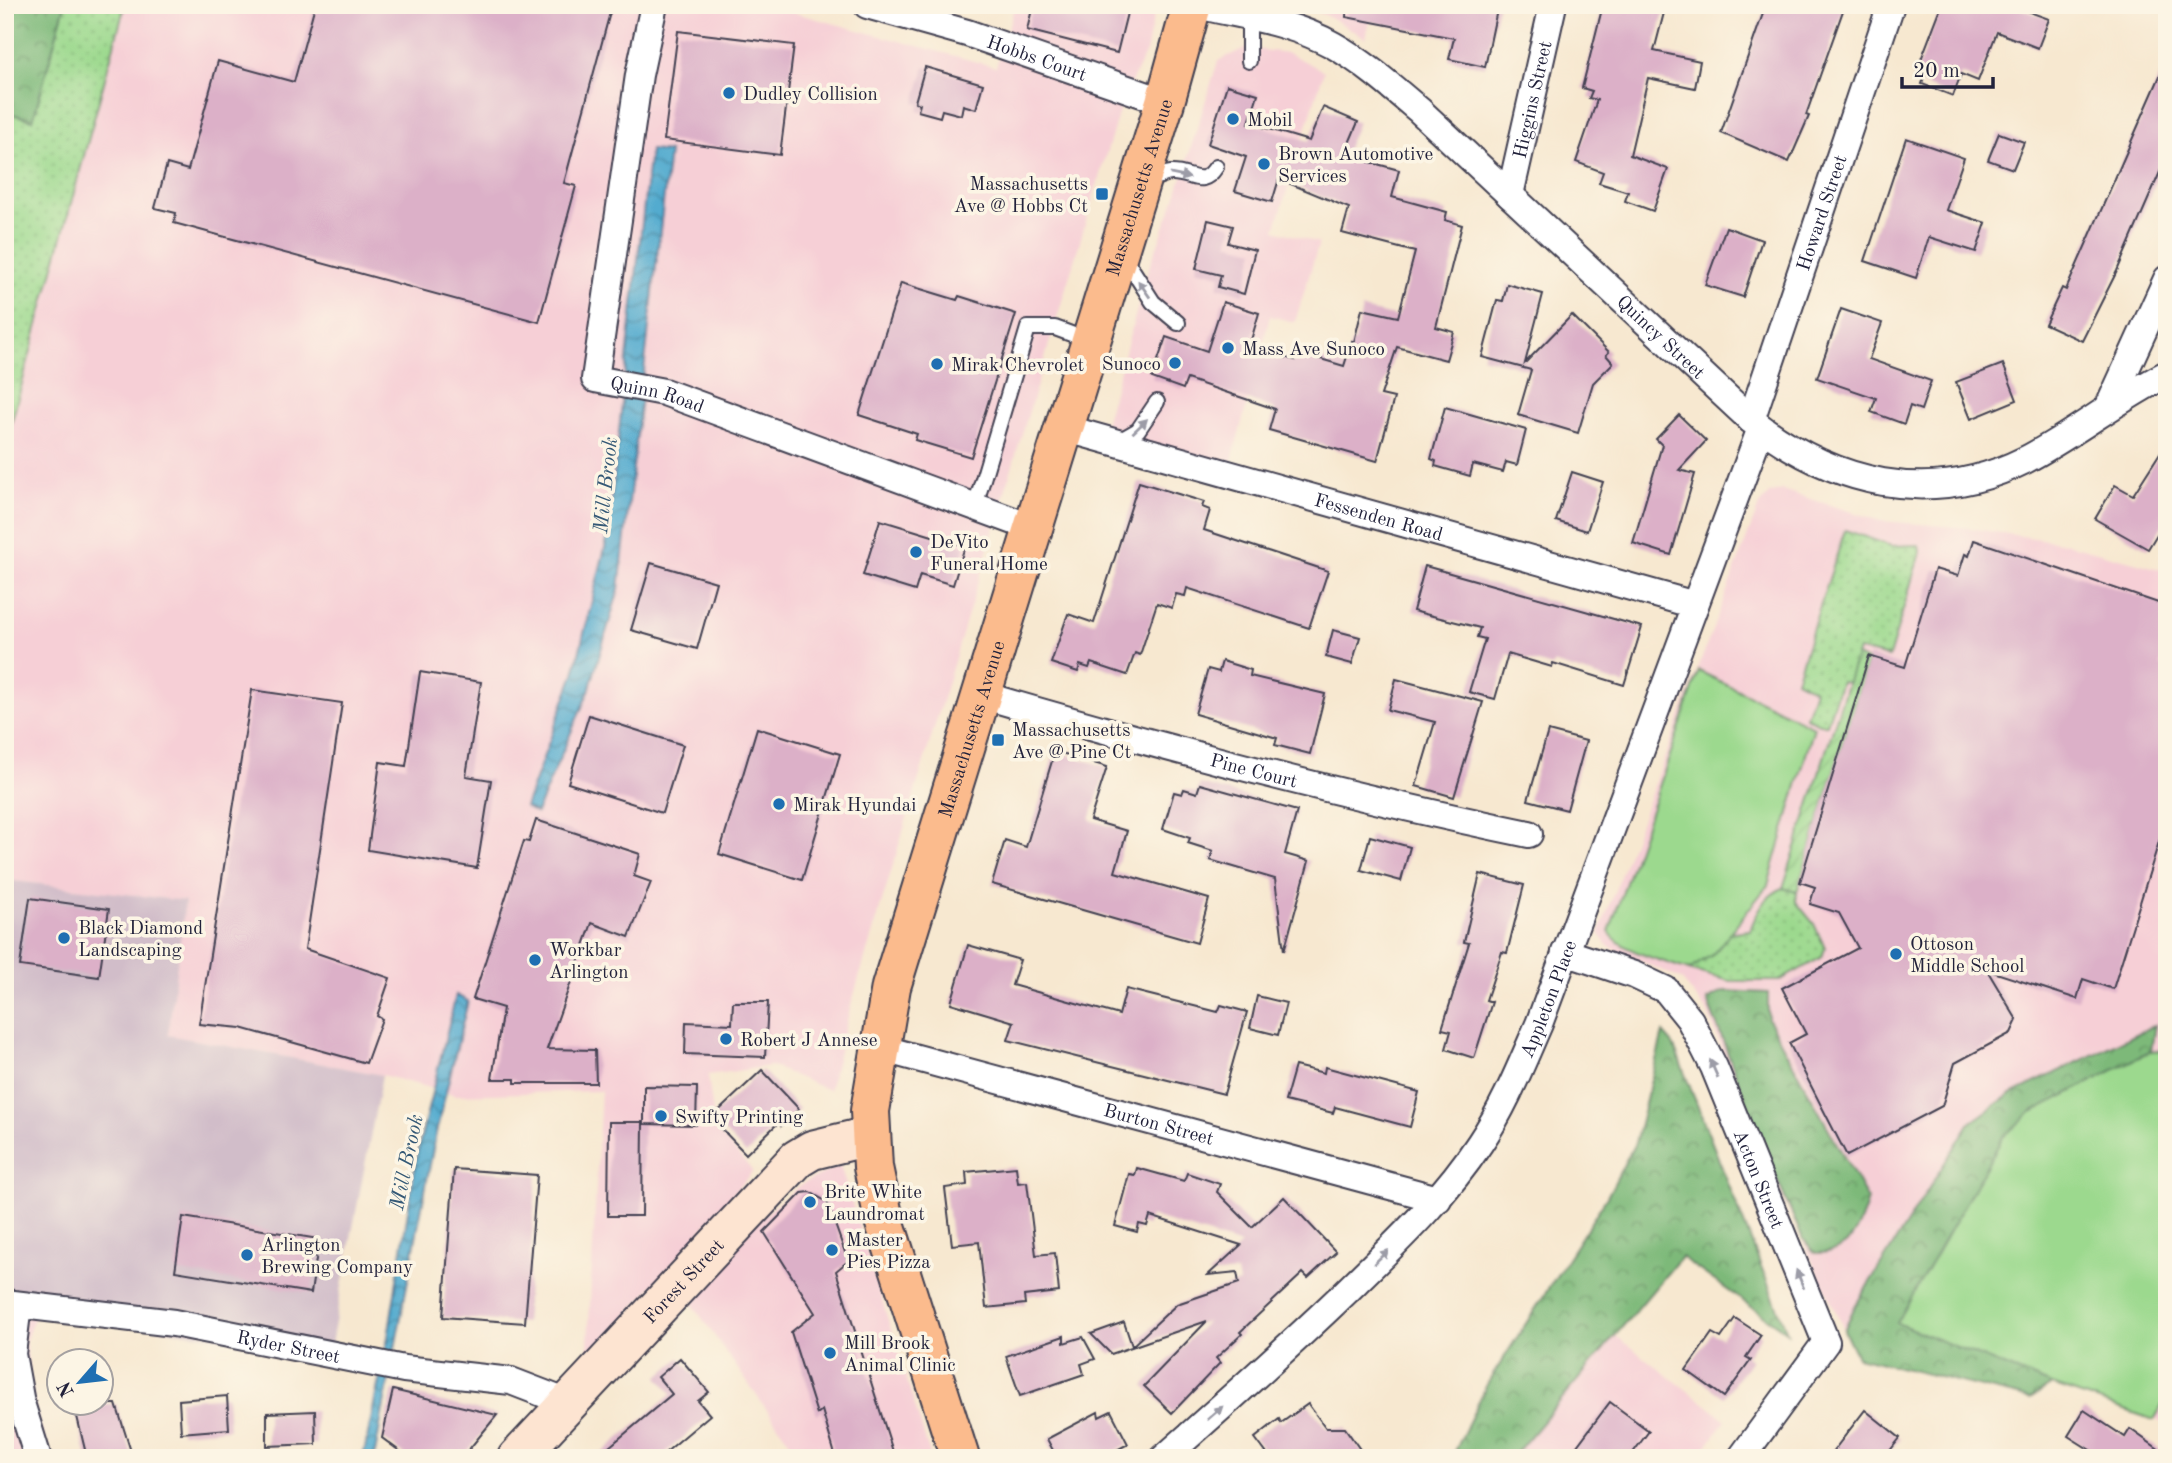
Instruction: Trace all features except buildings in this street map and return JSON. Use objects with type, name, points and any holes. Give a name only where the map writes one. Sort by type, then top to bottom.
[{"type":"main road","name":"Massachusetts Avenue","points":[[960,1458],[884,1220],[869,1136],[874,1078],[891,987],[1195,5]]},
{"type":"street","name":"Quinn Road","points":[[654,5],[639,75],[595,380],[650,388],[1033,528]]},
{"type":"street","name":"Hobbs Court","points":[[867,5],[967,33],[1165,102]]},
{"type":"street","name":"Quincy Street","points":[[1195,5],[1291,27],[1333,45],[1372,71],[1510,195],[1756,424],[1795,451],[1826,466],[1873,481],[1923,487],[1973,479],[2023,461],[2072,433],[2109,406],[2167,374]]},
{"type":"street","name":"Higgins Street","points":[[1510,195],[1553,5]]},
{"type":"street","name":"Howard Street","points":[[1756,424],[1891,5]]},
{"type":"street","points":[[2109,406],[2167,279]]},
{"type":"street","name":"Appleton Place","points":[[1164,1458],[1276,1360],[1438,1199],[1479,1144],[1512,1087],[1695,605],[1756,424]]},
{"type":"street","name":"Fessenden Road","points":[[1064,428],[1695,605]]},
{"type":"street","name":"Pine Court","points":[[982,695],[1162,747],[1366,800],[1530,834]]},
{"type":"street","name":"Acton Street","points":[[1565,952],[1634,975],[1666,990],[1690,1020],[1714,1067],[1826,1342],[1741,1458]]},
{"type":"street","name":"Burton Street","points":[[880,1048],[1438,1199]]},
{"type":"street","name":"Forest Street","points":[[526,1454],[568,1403],[797,1159],[812,1150],[869,1136]]},
{"type":"street","points":[[12,1304],[12,1354],[21,1404],[38,1458]]},
{"type":"street","name":"Ryder Street","points":[[12,1304],[174,1323],[404,1369],[511,1381],[568,1403]]},
{"type":"lane","points":[[1249,17],[1249,61]]},
{"type":"lane","points":[[1140,184],[1169,173],[1200,181],[1207,179],[1216,167]]},
{"type":"lane","points":[[1120,249],[1153,302],[1178,323]]},
{"type":"lane","points":[[975,506],[1028,328],[1055,328],[1091,341]]},
{"type":"lane","points":[[1116,443],[1138,430],[1157,402]]},
{"type":"shaded area","points":[[125,5],[765,5],[996,67],[1015,5],[1156,5],[1146,52],[1122,101],[851,1005],[829,1090],[771,1066],[708,1075],[715,1129],[753,1171],[587,1361],[601,1091],[456,1095],[382,1075],[168,1035],[185,901],[5,880],[5,446]]},
{"type":"shaded area","points":[[1293,5],[1373,5],[1366,38],[1328,16]]},
{"type":"shaded area","points":[[1245,48],[1288,53],[1324,71],[1275,230],[1319,243],[1295,322],[1270,316],[1226,483],[1099,445],[1148,270],[1175,199],[1218,61]]},
{"type":"shaded area","name":"Ottoson Middle School","points":[[1782,490],[1881,521],[1969,528],[2060,542],[2167,571],[2167,1424],[2053,1385],[2030,1399],[1857,1357],[1770,1171],[1707,1011],[1681,979],[1608,946],[1599,933],[1758,508],[1769,494]]},
{"type":"shaded area","points":[[5,880],[185,901],[168,1035],[382,1075],[329,1354],[5,1306]]},
{"type":"shaded area","points":[[840,1165],[931,1458],[795,1458],[796,1451],[692,1304],[752,1225],[802,1184]]},
{"type":"shaded area","points":[[5,1307],[35,1315],[25,1342],[35,1407],[51,1458],[5,1458]]},
{"type":"shaded area","points":[[1616,1336],[1726,1420],[1698,1458],[1512,1458]]},
{"type":"green space","points":[[5,5],[125,5],[5,446]]},
{"type":"green space","points":[[5,5],[65,5],[33,120],[5,112]]},
{"type":"green space","points":[[1845,530],[1891,546],[1919,545],[1920,553],[1889,657],[1858,650],[1848,683],[1841,681],[1827,724],[1819,724],[1806,717],[1815,690],[1796,680]]},
{"type":"green space","points":[[1856,656],[1868,661],[1797,892],[1783,888]]},
{"type":"green space","points":[[1699,671],[1814,727],[1768,885],[1713,954],[1689,970],[1634,951],[1609,932]]},
{"type":"green space","points":[[1783,888],[1797,892],[1796,902],[1814,924],[1825,948],[1822,957],[1779,981],[1730,981],[1689,970],[1713,954],[1727,933],[1750,930],[1766,900]]},
{"type":"green space","points":[[1724,991],[1768,993],[1768,1019],[1868,1200],[1857,1230],[1845,1245],[1837,1249],[1815,1253],[1803,1239],[1777,1180],[1707,1000]]},
{"type":"green space","points":[[2155,1025],[2151,1051],[2030,1113],[1898,1323],[2052,1385],[2030,1399],[1857,1357],[1844,1330],[1855,1306],[1969,1124],[2009,1095]]},
{"type":"green space","points":[[1663,1033],[1673,1044],[1787,1332],[1681,1257],[1512,1458],[1452,1458],[1486,1386],[1607,1197],[1635,1143]]},
{"type":"green space","points":[[2167,1050],[2167,1397],[2154,1420],[2052,1385],[1897,1323],[2003,1137],[2030,1113],[2151,1051]]},
{"type":"water","points":[[650,150],[669,152],[619,589],[589,691],[536,813],[525,807],[574,674],[607,540]]},
{"type":"water","points":[[456,995],[468,1001],[436,1133],[374,1458],[363,1458],[388,1337],[417,1154]]},
{"type":"place","name":"Dudley Collision","points":[[729,93]]},
{"type":"place","name":"Mobil","points":[[1233,119]]},
{"type":"place","name":"Brown Automotive Services","points":[[1264,164]]},
{"type":"place","name":"Massachusetts Ave @ Hobbs Ct","points":[[1102,194]]},
{"type":"place","name":"Mass Ave Sunoco","points":[[1228,348]]},
{"type":"place","name":"Sunoco","points":[[1175,363]]},
{"type":"place","name":"Mirak Chevrolet","points":[[937,364]]},
{"type":"place","name":"DeVito Funeral Home","points":[[916,552]]},
{"type":"place","name":"Massachusetts Ave @ Pine Ct","points":[[998,740]]},
{"type":"place","name":"Mirak Hyundai","points":[[779,804]]},
{"type":"place","name":"Black Diamond Landscaping","points":[[64,938]]},
{"type":"place","name":"Ottoson Middle School","points":[[1896,954]]},
{"type":"place","name":"Workbar Arlington","points":[[535,960]]},
{"type":"place","name":"Robert J Annese","points":[[726,1039]]},
{"type":"place","name":"Swifty Printing","points":[[661,1116]]},
{"type":"place","name":"Brite White Laundromat","points":[[810,1202]]},
{"type":"place","name":"Master Pies Pizza","points":[[832,1250]]},
{"type":"place","name":"Arlington Brewing Company","points":[[247,1255]]},
{"type":"place","name":"Mill Brook Animal Clinic","points":[[830,1353]]},
{"type":"water label","name":"Mill Brook","points":[[605,485]]},
{"type":"water label","name":"Mill Brook","points":[[406,1162]]}]
